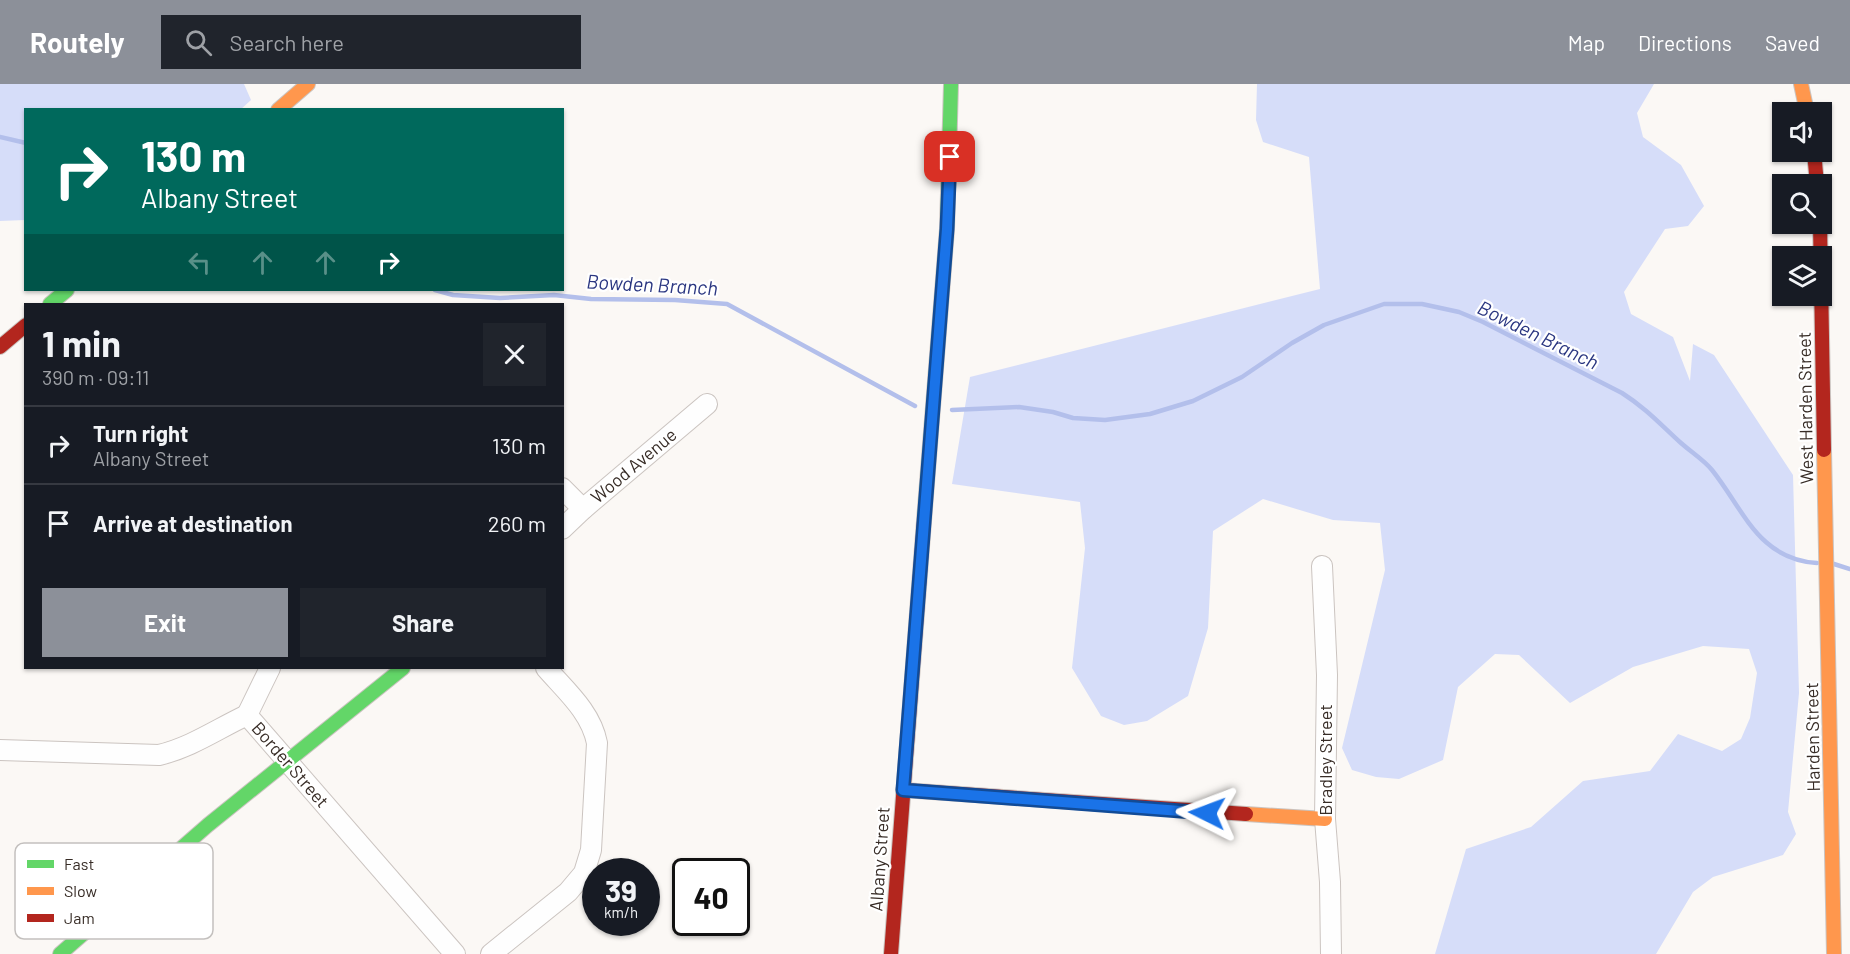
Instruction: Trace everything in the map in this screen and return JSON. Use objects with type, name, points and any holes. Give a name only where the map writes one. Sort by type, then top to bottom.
[{"type":"main road","points":[[281,108],[308,84]]},
{"type":"main road","name":"Albany Street","points":[[891,954],[947,229],[951,84]]},
{"type":"main road","points":[[1801,84],[1805,102]]},
{"type":"main road","name":"West Harden Street","points":[[1820,234],[1826,519]]},
{"type":"main road","points":[[51,303],[66,291]]},
{"type":"main road","points":[[0,347],[24,327]]},
{"type":"main road","name":"Harden Street","points":[[1826,519],[1834,954]]},
{"type":"main road","points":[[188,843],[402,669]]},
{"type":"main road","points":[[903,790],[1325,819]]},
{"type":"main road","points":[[60,954],[77,939]]},
{"type":"street","name":"Wood Avenue","points":[[564,527],[707,404]]},
{"type":"street","points":[[564,490],[583,509]]},
{"type":"street","name":"Bradley Street","points":[[1322,566],[1327,675],[1325,819],[1330,882],[1331,954]]},
{"type":"street","points":[[247,715],[270,669]]},
{"type":"street","points":[[491,954],[568,892],[584,873],[591,850],[597,743],[594,729],[587,716],[547,669]]},
{"type":"street","name":"Border Street","points":[[0,750],[159,755],[180,750],[247,715],[455,954]]},
{"type":"shaded area","points":[[0,84],[244,84],[251,100],[242,108],[24,108],[24,220],[0,221]]},
{"type":"shaded area","points":[[1257,84],[1654,84],[1637,113],[1643,137],[1681,165],[1704,206],[1688,226],[1665,229],[1624,292],[1631,314],[1673,337],[1690,381],[1693,344],[1714,355],[1793,475],[1799,693],[1788,812],[1796,834],[1783,855],[1713,877],[1693,892],[1656,954],[1435,954],[1466,849],[1531,827],[1583,781],[1650,771],[1678,734],[1722,751],[1741,739],[1750,718],[1757,673],[1749,649],[1703,646],[1633,667],[1570,703],[1519,655],[1495,654],[1458,687],[1443,760],[1399,779],[1376,777],[1352,770],[1342,748],[1385,570],[1380,523],[1333,520],[1263,499],[1213,531],[1208,628],[1188,696],[1147,721],[1124,725],[1101,716],[1072,668],[1085,548],[1080,502],[952,484],[970,377],[1320,289],[1309,157],[1263,142],[1256,120]]},
{"type":"waterway","name":"Bowden Branch","points":[[0,137],[24,143]]},
{"type":"waterway","name":"Bowden Branch","points":[[439,291],[453,295],[500,298],[554,295],[591,299],[675,300],[727,304],[915,406]]},
{"type":"waterway","name":"Bowden Branch","points":[[952,410],[1019,407],[1053,412],[1073,418],[1105,420],[1150,414],[1193,401],[1242,377],[1292,343],[1324,325],[1384,304],[1422,304],[1459,312],[1483,322],[1622,393],[1709,466],[1754,530],[1766,542],[1780,552],[1797,559],[1817,563]]},
{"type":"waterway","name":"Bowden Branch","points":[[1834,564],[1850,569]]},
{"type":"traffic: fast","points":[[924,521],[947,229],[951,84]]},
{"type":"traffic: fast","points":[[51,303],[66,291]]},
{"type":"traffic: fast","points":[[187,843],[402,669]]},
{"type":"traffic: fast","points":[[60,954],[77,939]]},
{"type":"traffic: slow","points":[[280,108],[308,84]]},
{"type":"traffic: slow","points":[[1801,84],[1805,102]]},
{"type":"traffic: slow","points":[[1824,450],[1834,954]]},
{"type":"traffic: slow","points":[[1246,814],[1325,819]]},
{"type":"traffic: jam","points":[[1815,162],[1816,174]]},
{"type":"traffic: jam","points":[[1820,234],[1824,450]]},
{"type":"traffic: jam","points":[[0,347],[24,327]]},
{"type":"traffic: jam","points":[[891,954],[924,521]]},
{"type":"traffic: jam","points":[[903,790],[1246,814]]},
{"type":"route","points":[[950,157],[947,229],[903,790],[1207,813]]}]
